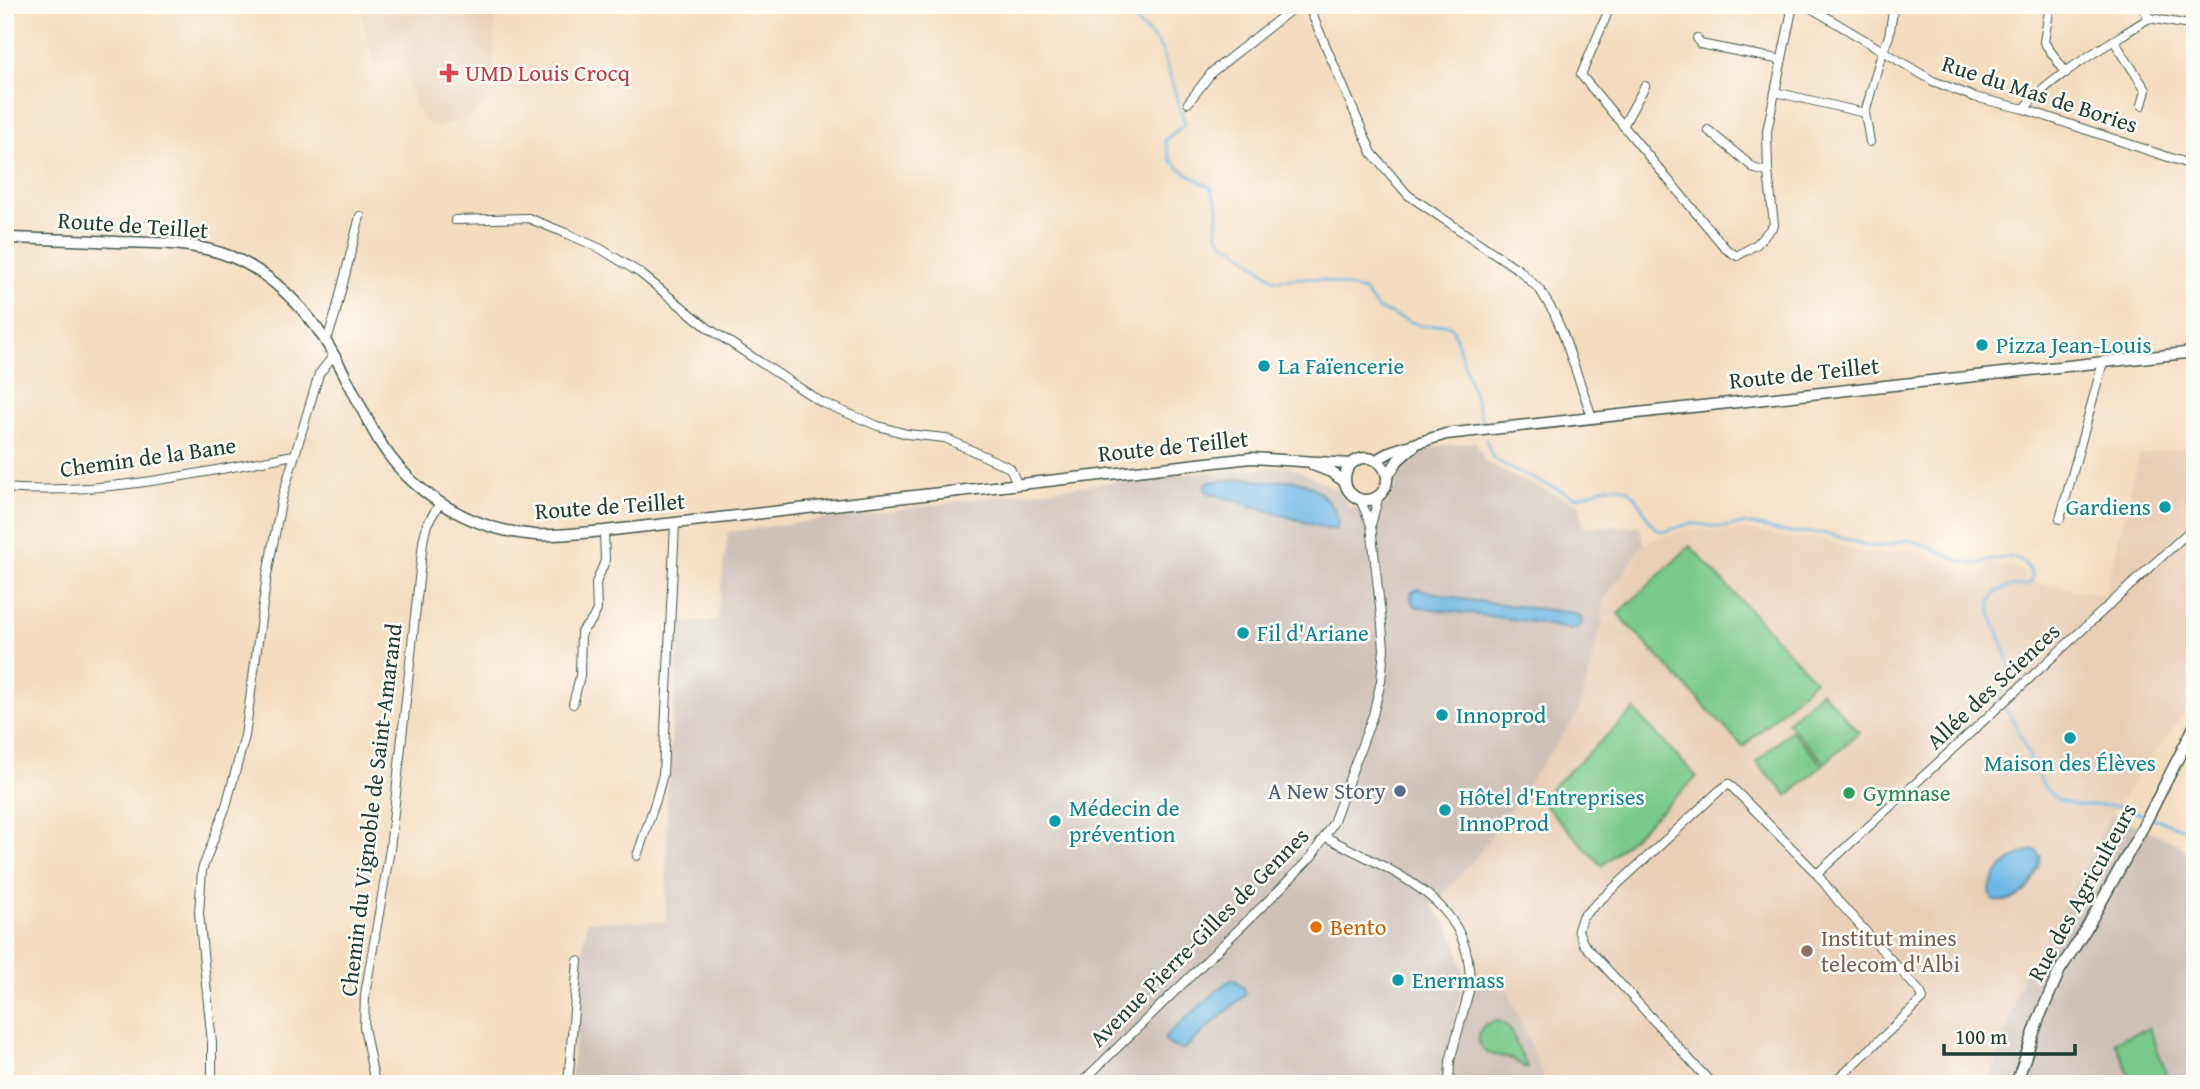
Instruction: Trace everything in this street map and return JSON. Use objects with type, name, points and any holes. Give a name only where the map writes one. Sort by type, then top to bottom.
[{"type":"main road","name":"Route de Teillet","points":[[5,237],[166,243],[206,249],[233,257],[263,274],[301,308],[325,339],[390,456],[416,484],[440,503],[468,519],[500,529],[535,535],[675,524],[1251,458],[1351,464]]},
{"type":"main road","name":"Route de Teillet","points":[[1376,460],[1392,451],[1446,434],[2195,352]]},
{"type":"main road","points":[[1387,477],[1376,460],[1360,459],[1351,464],[1345,482],[1350,493],[1360,499],[1373,499],[1385,487],[1387,477],[1398,460],[1418,442]]},
{"type":"main road","name":"Route de Teillet","points":[[1301,460],[1331,472],[1345,482]]},
{"type":"main road","name":"Rue des Agriculteurs","points":[[2017,1084],[2039,1018],[2060,970],[2143,827],[2195,725]]},
{"type":"street","points":[[1188,103],[1212,72],[1297,5]]},
{"type":"street","points":[[1308,5],[1372,153],[1408,195],[1519,270],[1540,290],[1563,334],[1592,417]]},
{"type":"street","points":[[1611,5],[1581,75],[1727,249],[1737,256],[1757,244],[1774,225],[1767,131],[1793,5]]},
{"type":"street","name":"Rue du Mas de Bories","points":[[1807,5],[1933,81],[1974,97],[2024,109],[2195,166]]},
{"type":"street","points":[[1870,142],[1865,113],[1889,36],[1894,5]]},
{"type":"street","points":[[2050,5],[2044,41],[2066,73]]},
{"type":"street","points":[[2141,5],[2149,18]]},
{"type":"street","points":[[2024,109],[2037,94],[2149,18],[2195,26]]},
{"type":"street","points":[[1697,37],[1700,44],[1782,60]]},
{"type":"street","points":[[2114,41],[2146,90],[2142,105]]},
{"type":"street","points":[[1623,126],[1645,86]]},
{"type":"street","points":[[1775,92],[1865,113]]},
{"type":"street","points":[[1708,130],[1755,169],[1768,172]]},
{"type":"street","points":[[325,339],[332,324],[360,216]]},
{"type":"street","points":[[455,220],[528,218],[601,249],[640,273],[708,328],[821,402],[878,426],[907,434],[945,438],[1010,467],[1017,484]]},
{"type":"street","points":[[212,1084],[212,1043],[200,913],[202,870],[226,806],[245,736],[267,575],[282,498],[319,374],[334,355]]},
{"type":"street","points":[[2060,519],[2103,362]]},
{"type":"street","name":"Chemin de la Bane","points":[[5,488],[37,491],[139,483],[295,455]]},
{"type":"street","name":"Avenue Pierre-Gilles de Gennes","points":[[1371,525],[1379,495]]},
{"type":"street","name":"Avenue Pierre-Gilles de Gennes","points":[[1080,1084],[1282,887],[1312,856],[1333,823],[1373,715],[1381,681],[1384,649],[1371,525],[1360,499]]},
{"type":"street","name":"Chemin du Vignoble de Saint-Amarand","points":[[374,1084],[364,1027],[365,995],[390,849],[423,542],[427,524],[440,503]]},
{"type":"street","points":[[637,856],[663,774],[675,524]]},
{"type":"street","name":"Allée des Sciences","points":[[1817,874],[2195,526]]},
{"type":"street","points":[[573,704],[580,677],[581,632],[597,610],[596,583],[605,561],[604,531]]},
{"type":"street","points":[[1712,1084],[1583,943],[1578,930],[1582,917],[1729,784],[1817,874],[1921,993],[1923,999],[1919,1004],[1833,1084]]},
{"type":"street","points":[[1326,837],[1417,886],[1444,908],[1457,926],[1470,969],[1469,991],[1450,1061],[1449,1084]]},
{"type":"street","points":[[568,1084],[578,961]]},
{"type":"shaded area","name":"UMD Louis Crocq","points":[[362,5],[496,5],[493,82],[485,105],[468,119],[455,123],[433,127],[423,119],[414,103],[401,59],[374,65],[362,18]]},
{"type":"shaded area","points":[[1476,442],[1486,462],[1514,477],[1580,504],[1583,526],[1639,526],[1644,543],[1603,602],[1604,626],[1600,629],[1579,712],[1476,857],[1432,906],[1446,923],[1457,944],[1462,967],[1462,990],[1450,1041],[1474,985],[1508,990],[1546,1084],[570,1084],[586,921],[666,922],[667,791],[680,623],[717,620],[728,532],[1069,487],[1289,466],[1337,489],[1350,508],[1387,503],[1405,460],[1419,452],[1433,447]]},
{"type":"shaded area","points":[[2195,445],[2195,699],[2118,803],[2061,912],[2022,976],[1989,1084],[1546,1084],[1508,991],[1474,985],[1475,971],[1466,933],[1458,916],[1441,895],[1476,857],[1604,626],[1603,602],[1644,543],[1684,530],[1721,532],[1745,529],[1785,538],[1822,539],[1875,554],[1913,549],[1971,576],[1983,574],[1990,565],[2013,566],[2023,572],[2025,578],[2037,583],[2105,595],[2139,455]]},
{"type":"shaded area","points":[[2112,814],[2180,845],[2195,861],[2195,1084],[1989,1084],[2022,976],[2061,912]]},
{"type":"green space","points":[[1690,546],[1815,680],[1743,747],[1618,614]]},
{"type":"green space","points":[[1821,691],[1859,732],[1825,763],[1787,722]]},
{"type":"green space","points":[[1634,710],[1697,777],[1602,866],[1539,799]]},
{"type":"green space","points":[[1791,730],[1823,765],[1788,796],[1756,762]]},
{"type":"green space","points":[[1496,1021],[1509,1029],[1528,1068],[1481,1047],[1481,1029]]},
{"type":"green space","points":[[2149,1028],[2171,1084],[2133,1084],[2115,1041]]},
{"type":"water","points":[[1248,478],[1265,482],[1294,480],[1313,488],[1332,506],[1337,529],[1327,529],[1207,492],[1204,488],[1207,482]]},
{"type":"water","points":[[1418,589],[1461,599],[1573,613],[1580,616],[1582,622],[1579,628],[1571,630],[1534,622],[1418,607],[1413,604],[1411,597],[1412,592]]},
{"type":"water","points":[[2035,850],[2041,856],[2035,875],[2026,890],[2013,899],[1993,901],[1991,884],[1996,875],[2019,855]]},
{"type":"water","points":[[1234,979],[1244,988],[1246,994],[1184,1049],[1173,1047],[1165,1040],[1166,1036],[1227,982]]},
{"type":"waterway","points":[[1108,5],[1138,24],[1162,50],[1185,124],[1165,140],[1170,159],[1211,188],[1218,206],[1217,233],[1225,243],[1275,280],[1324,280],[1364,291],[1378,309],[1422,326],[1450,326],[1484,427]]},
{"type":"waterway","points":[[1486,439],[1492,457],[1513,470],[1576,497],[1610,486],[1625,488],[1637,499],[1649,521],[1659,530],[1690,524],[1725,527],[1748,524],[1780,531],[1832,535],[1873,547],[1909,540],[1972,564],[2010,557],[2018,559],[2033,577],[2029,585],[2006,588],[1994,595],[1991,606],[2009,663],[2008,680],[1998,697],[2016,726],[2039,779],[2052,795],[2072,804],[2117,806],[2144,815]]},
{"type":"waterway","points":[[2150,817],[2190,831],[2195,840]]},
{"type":"place","name":"UMD Louis Crocq","points":[[449,73]]},
{"type":"place","name":"Pizza Jean-Louis","points":[[1982,345]]},
{"type":"place","name":"La Faïencerie","points":[[1264,366]]},
{"type":"place","name":"Gardiens","points":[[2165,507]]},
{"type":"place","name":"Fil d'Ariane","points":[[1243,633]]},
{"type":"place","name":"Innoprod","points":[[1442,715]]},
{"type":"place","name":"Maison des Élèves","points":[[2070,738]]},
{"type":"place","name":"A New Story","points":[[1400,791]]},
{"type":"place","name":"Gymnase","points":[[1849,793]]},
{"type":"place","name":"Hôtel d'Entreprises InnoProd","points":[[1445,810]]},
{"type":"place","name":"Médecin de prévention","points":[[1055,821]]},
{"type":"place","name":"Bento","points":[[1316,927]]},
{"type":"place","name":"Institut mines telecom d'Albi","points":[[1807,951]]},
{"type":"place","name":"Enermass","points":[[1398,980]]}]
